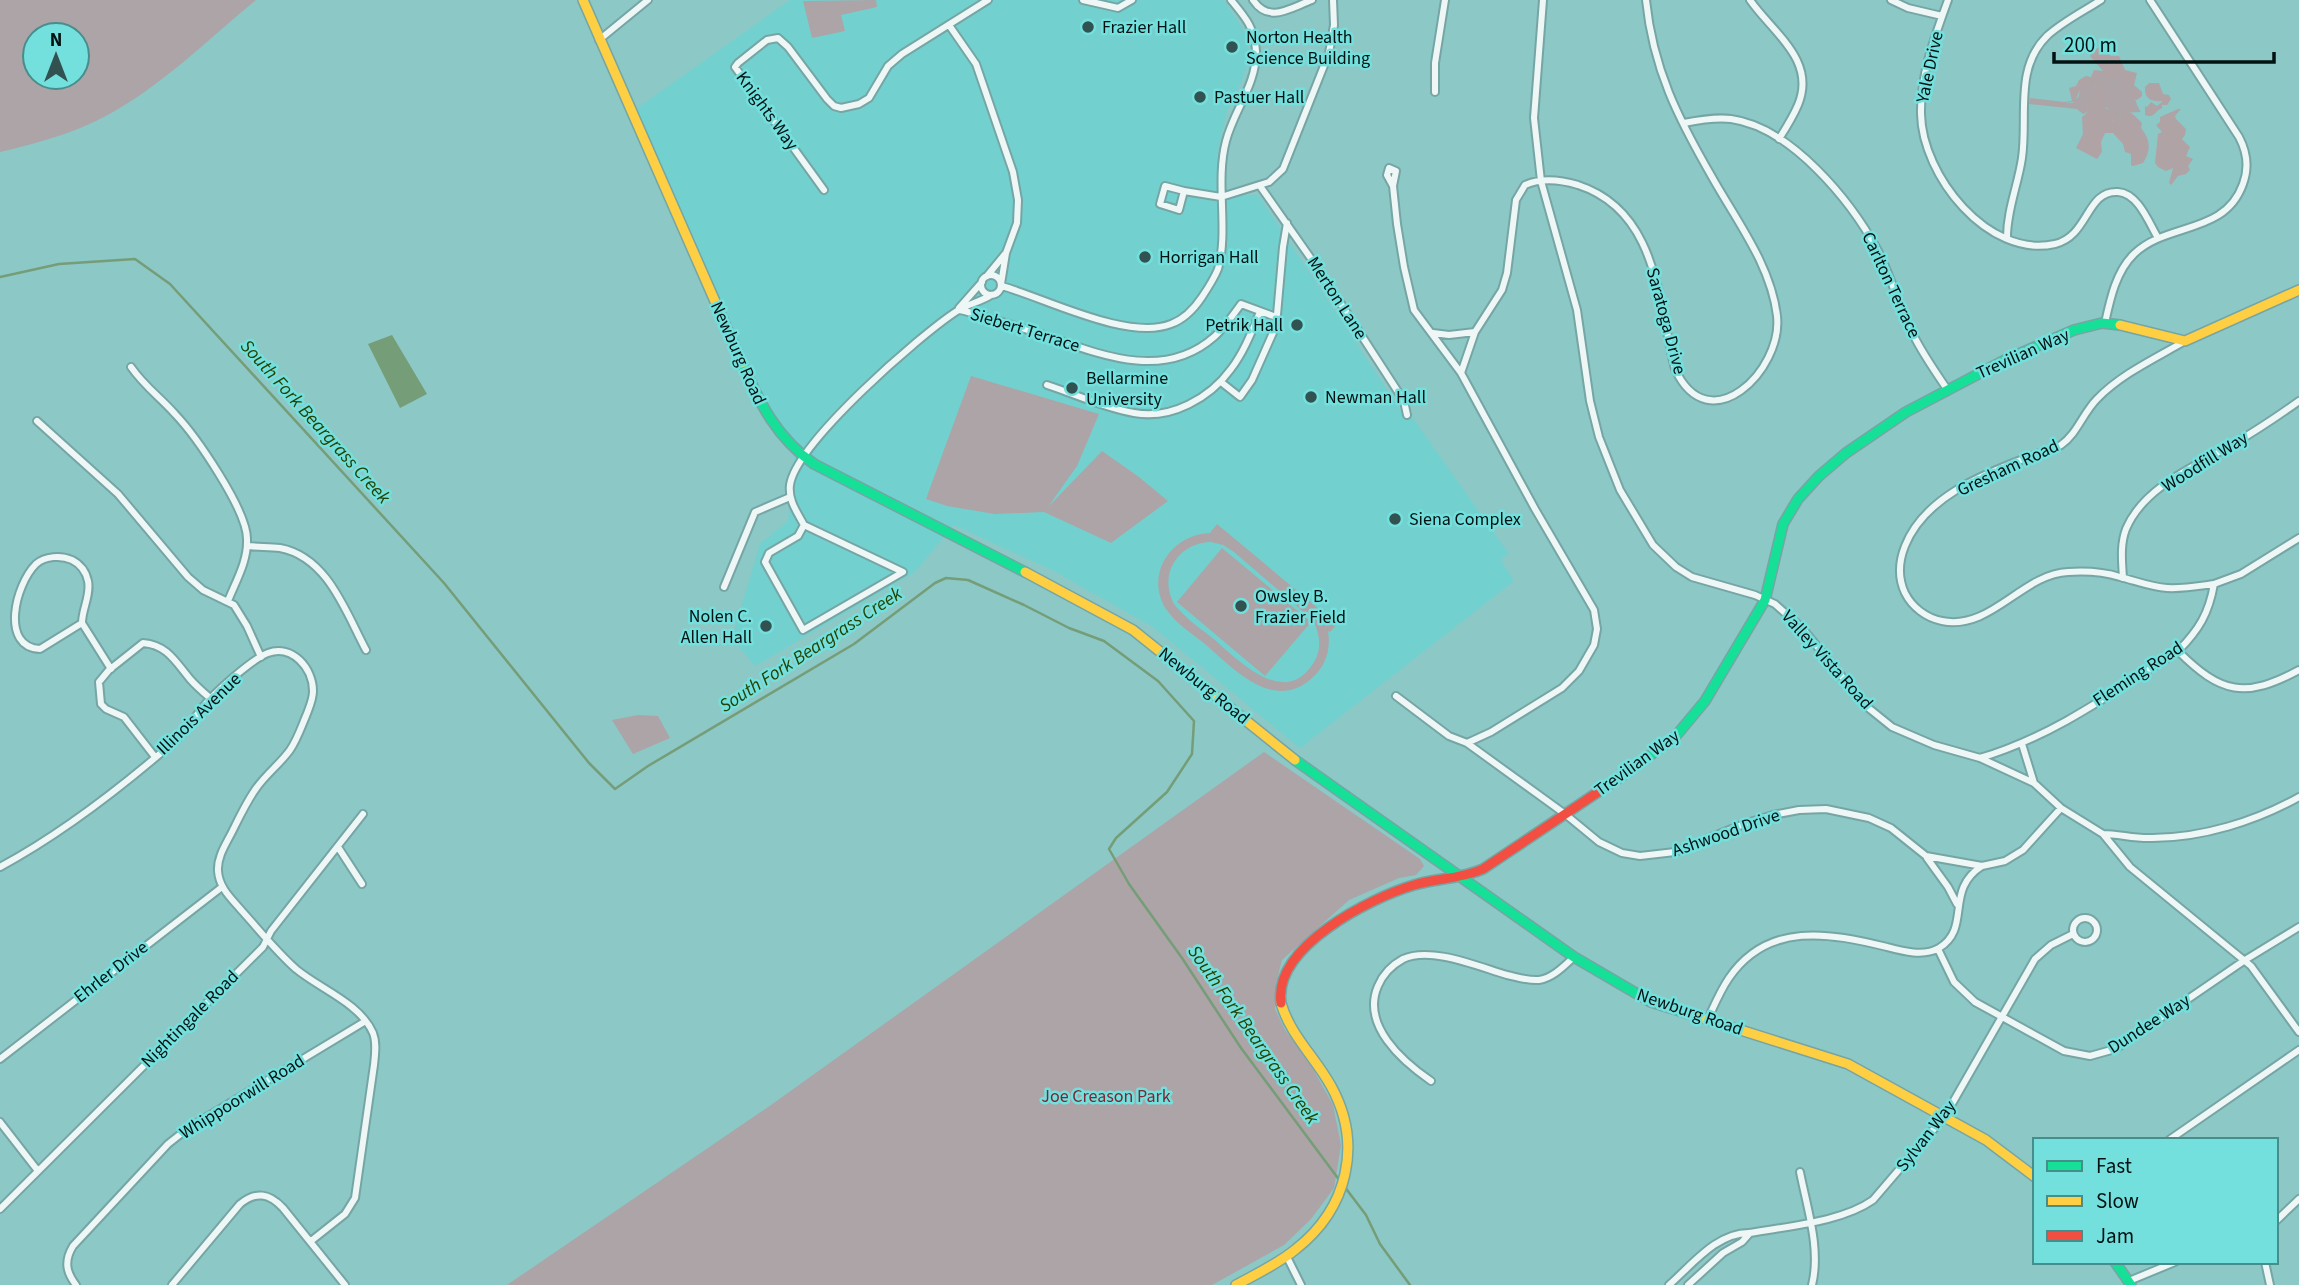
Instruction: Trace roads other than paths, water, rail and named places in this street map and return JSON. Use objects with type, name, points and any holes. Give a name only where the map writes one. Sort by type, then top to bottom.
[{"type":"main road","name":"Newburg Road","points":[[583,0],[768,421],[785,443],[804,458],[1133,630],[1283,751],[1574,957],[1624,988],[1651,1002],[1848,1064],[1945,1116],[2005,1153],[2033,1175]]},
{"type":"main road","points":[[2105,323],[2169,340],[2185,341],[2299,290]]},
{"type":"main road","name":"Trevilian Way","points":[[1236,1285],[1287,1257],[1316,1232],[1332,1210],[1343,1187],[1348,1166],[1349,1139],[1343,1111],[1333,1087],[1285,1016],[1280,1002],[1283,982],[1293,962],[1314,940],[1358,908],[1388,893],[1474,873],[1663,747],[1690,723],[1707,698],[1765,599],[1782,525],[1803,495],[1833,464],[1893,422],[1947,389],[2028,349],[2105,323]]},
{"type":"main road","points":[[2116,1264],[2130,1283]]},
{"type":"street","points":[[599,40],[648,0]]},
{"type":"street","name":"Knights Way","points":[[824,190],[735,67],[738,63],[767,40],[778,38],[788,47],[827,99],[834,106],[847,108],[869,98],[888,66],[902,54],[988,0]]},
{"type":"street","points":[[1083,0],[1118,8],[1132,0]]},
{"type":"street","points":[[985,279],[995,276],[1001,285],[1115,325],[1152,330],[1168,326],[1189,314],[1217,271],[1220,257],[1222,162],[1226,142],[1249,89],[1256,55],[1253,27],[1231,0]]},
{"type":"street","points":[[1253,0],[1267,13],[1312,0]]},
{"type":"street","points":[[1184,191],[1221,197],[1260,186],[1271,180],[1287,162],[1329,53],[1334,25],[1333,0]]},
{"type":"street","points":[[1435,92],[1435,63],[1445,0]]},
{"type":"street","name":"Valley Vista Road","points":[[1544,0],[1534,118],[1541,181],[1577,310],[1596,425],[1608,463],[1625,499],[1653,545],[1676,567],[1705,582],[1765,599],[1786,612],[1866,706],[1886,723],[1934,745],[1980,758],[2034,783],[2061,808],[2102,834],[2130,867],[2245,960],[2299,1032]]},
{"type":"street","name":"Saratoga Drive","points":[[1541,181],[1567,183],[1588,189],[1616,208],[1628,220],[1646,247],[1654,270],[1679,377],[1700,398],[1724,400],[1749,382],[1769,358],[1775,342],[1777,315],[1755,252],[1669,95],[1656,60],[1646,0]]},
{"type":"street","points":[[1750,0],[1795,53],[1800,65],[1802,79],[1799,103],[1779,139]]},
{"type":"street","points":[[1891,0],[1908,8],[1942,16]]},
{"type":"street","name":"Yale Drive","points":[[1948,0],[1928,61],[1921,101],[1922,126],[1926,148],[1933,163],[1961,206],[1980,223],[2007,237],[2036,246],[2063,241],[2079,229],[2098,199],[2115,192],[2127,194],[2135,201],[2158,238]]},
{"type":"street","points":[[2007,237],[2010,207],[2022,157],[2025,87],[2032,58],[2052,32],[2101,0]]},
{"type":"street","points":[[2105,323],[2122,269],[2133,255],[2158,238],[2206,224],[2219,216],[2241,190],[2247,166],[2239,137],[2150,0]]},
{"type":"street","points":[[949,25],[976,64],[1013,172],[1018,200],[1017,223],[1006,253],[1001,285],[997,293],[958,310]]},
{"type":"street","name":"Carlton Terrace","points":[[1684,123],[1710,119],[1734,120],[1758,127],[1779,139],[1824,176],[1861,223],[1894,286],[1915,339],[1947,389]]},
{"type":"street","points":[[1461,373],[1475,332],[1502,290],[1507,273],[1516,200],[1525,185],[1541,181]]},
{"type":"street","name":"Merton Lane","points":[[1260,186],[1404,401],[1407,415]]},
{"type":"street","points":[[1393,186],[1409,294],[1417,315],[1433,332],[1461,373],[1541,519],[1587,594],[1597,622],[1596,637],[1590,654],[1571,680],[1491,733],[1466,743]]},
{"type":"street","points":[[1221,382],[1240,397],[1252,380],[1276,326],[1287,223]]},
{"type":"street","points":[[804,525],[798,537],[769,554],[765,562],[803,630],[903,572],[804,525],[790,497],[792,475],[822,434],[871,382],[912,345],[958,310],[1006,253]]},
{"type":"street","points":[[985,279],[983,290],[991,295]]},
{"type":"street","name":"Siebert Terrace","points":[[958,310],[1106,356],[1139,362],[1173,357],[1201,346],[1213,338],[1241,304],[1276,317]]},
{"type":"street","points":[[1047,385],[1136,414],[1179,409],[1194,402],[1221,382],[1241,353],[1260,312]]},
{"type":"street","points":[[1433,332],[1449,335],[1475,332]]},
{"type":"street","name":"Gresham Road","points":[[2185,341],[2106,391],[2088,409],[2069,438],[2059,446],[1978,479],[1934,506],[1920,520],[1910,537],[1903,553],[1900,571],[1904,592],[1918,610],[1934,619],[1955,622],[1977,617],[2057,573],[2088,572],[2167,588],[2214,584]]},
{"type":"street","points":[[131,367],[143,385],[177,416],[239,509],[245,526],[247,546],[242,569],[228,601]]},
{"type":"street","name":"Woodfill Way","points":[[2123,578],[2121,555],[2124,537],[2128,525],[2145,503],[2183,473],[2253,433],[2299,401]]},
{"type":"street","points":[[37,421],[118,494],[188,577],[203,590],[228,601],[239,612],[261,657],[276,651],[293,655],[308,670],[313,693],[299,733],[290,750],[253,792],[224,846],[218,869],[222,887],[267,939],[295,968],[353,1008],[373,1034],[376,1051],[355,1198],[345,1214],[311,1241]]},
{"type":"street","points":[[724,587],[755,512],[790,497]]},
{"type":"street","points":[[2214,584],[2241,574],[2299,538]]},
{"type":"street","points":[[247,546],[282,549],[302,557],[321,570],[366,650]]},
{"type":"street","points":[[82,623],[40,649],[33,649],[18,640],[13,633],[10,614],[14,603],[36,564],[43,559],[67,558],[82,568],[88,580],[88,597],[82,623],[111,669]]},
{"type":"street","name":"Fleming Road","points":[[1980,758],[2022,744],[2104,698],[2178,651],[2196,633],[2204,620],[2214,584]]},
{"type":"street","points":[[155,757],[124,717],[101,704],[99,682],[111,669],[142,643],[152,644],[163,648],[173,657],[191,681],[210,698]]},
{"type":"street","points":[[2178,651],[2212,681],[2228,687],[2253,687],[2278,680],[2299,670]]},
{"type":"street","name":"Illinois Avenue","points":[[0,867],[65,828],[155,757],[185,731],[210,698],[261,657]]},
{"type":"street","name":"Ashwood Drive","points":[[1396,696],[1449,736],[1466,743],[1607,847],[1631,855],[1649,856],[1675,852],[1735,827],[1773,815],[1813,809],[1837,810],[1869,818],[1891,828],[1926,856],[1959,907]]},
{"type":"street","points":[[2022,744],[2034,783]]},
{"type":"street","points":[[2102,834],[2150,839],[2200,833],[2249,819],[2299,797]]},
{"type":"street","name":"Ashwood Drive","points":[[1926,856],[1982,866],[2005,861],[2023,850],[2061,808]]},
{"type":"street","name":"Nightingale Road","points":[[0,1209],[263,947],[352,825],[363,814]]},
{"type":"street","points":[[338,846],[362,884]]},
{"type":"street","points":[[1707,1021],[1735,970],[1758,951],[1779,940],[1799,935],[1821,934],[1851,938],[1902,951],[1938,949],[1949,940],[1954,930],[1964,882],[1982,866]]},
{"type":"street","name":"Ehrler Drive","points":[[0,1059],[222,887]]},
{"type":"street","name":"Dundee Way","points":[[1938,949],[1949,975],[1962,992],[1975,1002],[2064,1051],[2082,1056],[2098,1055],[2115,1049],[2245,960],[2299,927]]},
{"type":"street","name":"Sylvan Way","points":[[1669,1285],[1714,1244],[1737,1232],[1750,1233],[1810,1222],[1853,1211],[1873,1200],[1945,1116],[2035,959],[2052,945],[2073,934]]},
{"type":"street","points":[[1431,1080],[1409,1066],[1386,1038],[1376,1018],[1376,989],[1392,966],[1409,957],[1430,954],[1535,980],[1550,976],[1574,957]]},
{"type":"street","name":"Whippoorwill Road","points":[[76,1285],[66,1262],[73,1247],[168,1144],[187,1129],[364,1022]]},
{"type":"street","points":[[2172,1138],[2299,1050]]},
{"type":"street","points":[[0,1122],[38,1171]]},
{"type":"street","points":[[1800,1172],[1815,1261],[1812,1285]]},
{"type":"street","points":[[172,1285],[233,1212],[254,1195],[273,1198],[345,1285]]},
{"type":"street","points":[[2278,1219],[2299,1199]]},
{"type":"street","name":"Sylvan Way","points":[[1688,1285],[1750,1233]]},
{"type":"street","points":[[1703,1255],[1711,1264]]},
{"type":"street","points":[[1287,1257],[1301,1285]]},
{"type":"street","points":[[2130,1283],[2171,1264]]},
{"type":"street","points":[[2265,1264],[2270,1285]]},
{"type":"waterway","name":"South Fork Beargrass Creek","points":[[0,277],[59,264],[135,259],[170,284],[444,583],[589,763],[615,789],[648,766],[854,644],[935,583],[946,578],[968,580],[1069,628],[1104,641],[1158,681],[1194,721],[1192,754],[1167,792],[1116,838],[1109,849],[1129,884],[1241,1048],[1340,1181]]},
{"type":"waterway","name":"South Fork Beargrass Creek","points":[[1344,1186],[1366,1215],[1380,1244],[1410,1285]]},
{"type":"place","name":"Frazier Hall","points":[[1088,27]]},
{"type":"place","name":"Norton Health Science Building","points":[[1232,47]]},
{"type":"place","name":"Pastuer Hall","points":[[1200,97]]},
{"type":"place","name":"Horrigan Hall","points":[[1145,257]]},
{"type":"place","name":"Petrik Hall","points":[[1297,325]]},
{"type":"place","name":"Bellarmine University","points":[[1072,388]]},
{"type":"place","name":"Newman Hall","points":[[1311,397]]},
{"type":"place","name":"Siena Complex","points":[[1395,519]]},
{"type":"place","name":"Owsley B. Frazier Field","points":[[1241,606]]},
{"type":"place","name":"Nolen C. Allen Hall","points":[[766,626]]},
{"type":"park label","name":"Joe Creason Park","points":[[1106,1096]]}]
